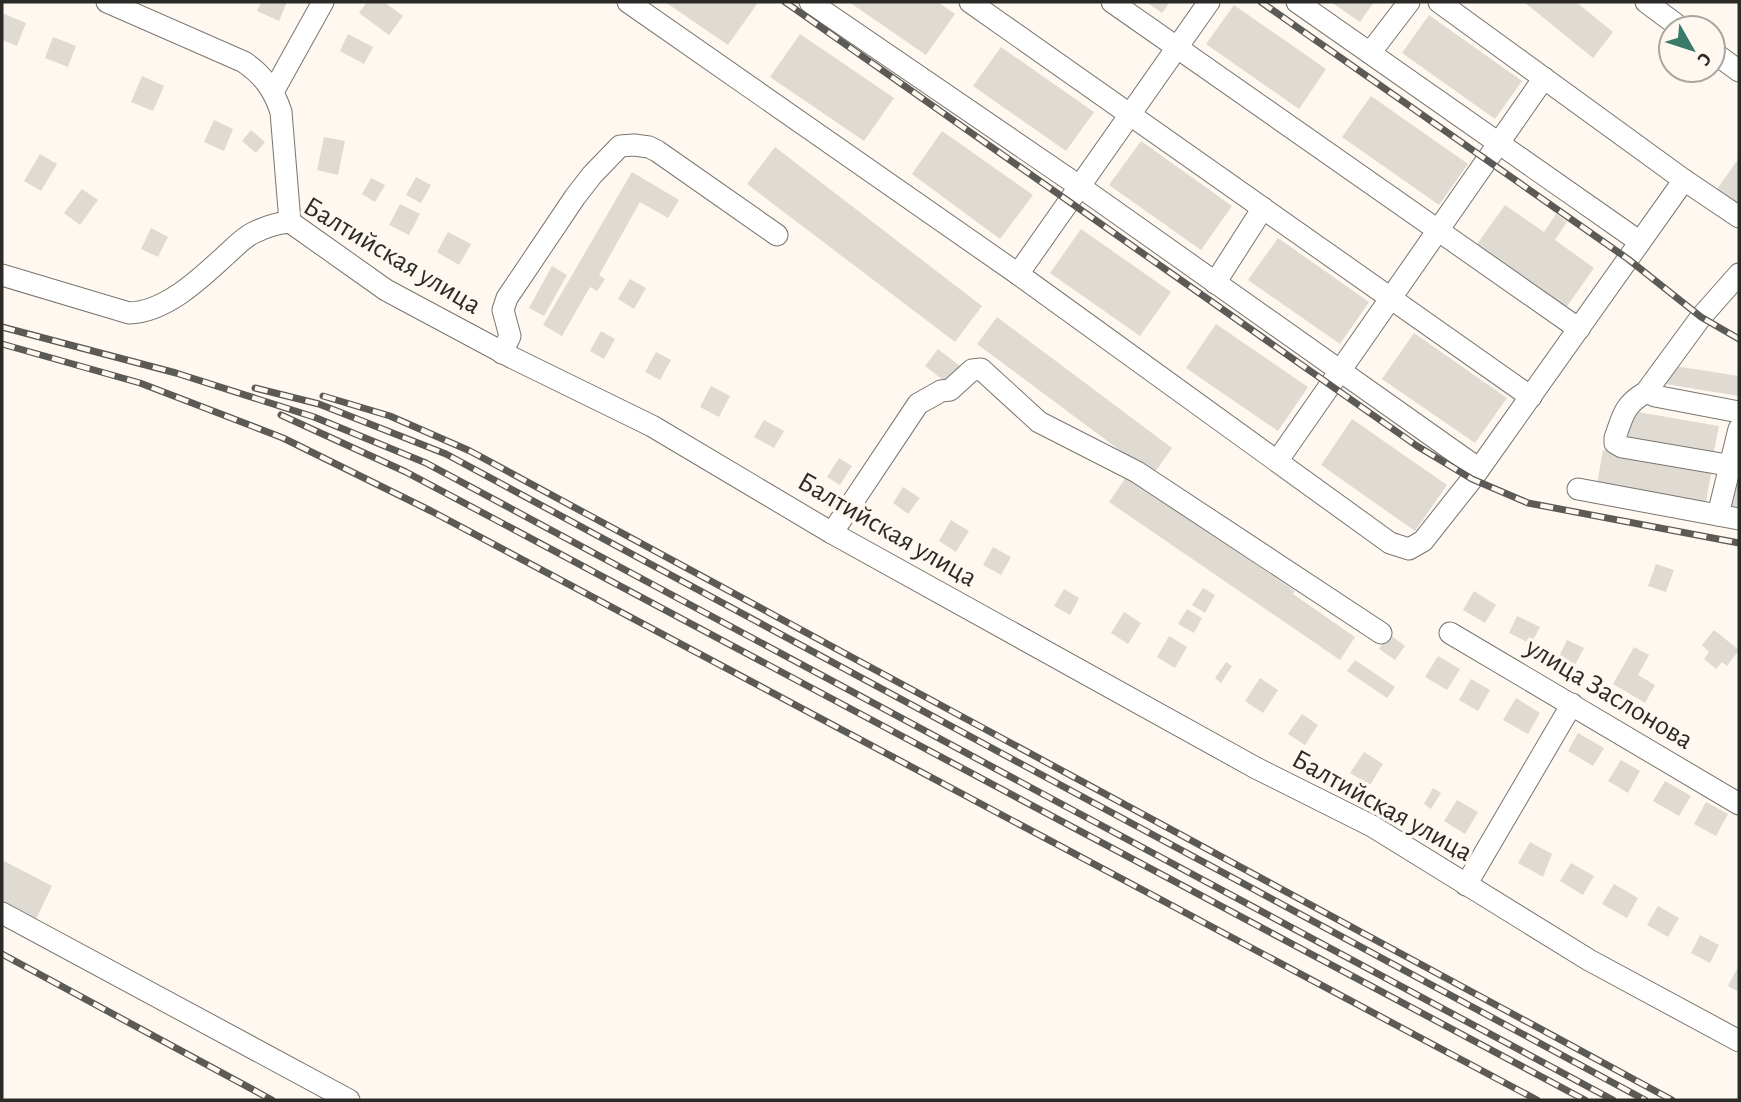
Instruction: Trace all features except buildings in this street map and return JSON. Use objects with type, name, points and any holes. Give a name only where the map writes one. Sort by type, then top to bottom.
[{"type":"street","points":[[107,2],[244,62],[258,72],[273,92],[281,112],[290,222]]},
{"type":"street","points":[[273,92],[323,2]]},
{"type":"street","points":[[628,2],[1018,274],[1390,543],[1409,549],[1423,541],[1479,469],[1684,180]]},
{"type":"street","points":[[810,2],[1079,186],[1479,469]]},
{"type":"street","points":[[970,2],[1531,397]]},
{"type":"street","points":[[1112,2],[1579,329]]},
{"type":"street","points":[[1018,274],[1209,2]]},
{"type":"street","points":[[1297,2],[1640,242]]},
{"type":"street","points":[[1370,53],[1409,2]]},
{"type":"street","points":[[1439,2],[1684,180],[1737,215]]},
{"type":"street","points":[[1646,2],[1662,14]]},
{"type":"street","points":[[1278,460],[1544,78]]},
{"type":"street","points":[[502,353],[510,336],[503,310],[514,286],[575,197],[620,146],[649,147],[657,151],[777,235]]},
{"type":"street","points":[[1215,282],[1263,208]]},
{"type":"street","name":"Балтийская улица","points":[[2,275],[129,313],[141,313],[191,285],[250,234],[275,223],[290,222],[386,290],[502,353],[652,426],[832,533],[1256,768],[1372,826],[1589,960],[1739,1041]]},
{"type":"street","points":[[1735,466],[1622,447],[1615,443],[1615,438],[1625,408],[1646,392],[1701,317],[1739,274]]},
{"type":"street","points":[[832,533],[918,404],[941,391],[950,390],[972,370],[981,369],[1039,422],[1136,472],[1381,633]]},
{"type":"street","points":[[1646,392],[1739,412]]},
{"type":"street","points":[[1578,489],[1729,517],[1739,429]]},
{"type":"street","name":"улица Заслонова","points":[[1450,633],[1739,804]]},
{"type":"street","points":[[1466,885],[1572,704]]},
{"type":"street","points":[[2,914],[349,1100]]},
{"type":"railway","points":[[785,2],[1417,446],[1472,479],[1528,503],[1739,543]]},
{"type":"railway","points":[[1261,2],[1628,259],[1701,317],[1739,339]]},
{"type":"railway","points":[[2,327],[176,373],[314,417],[426,463],[1613,1100]]},
{"type":"railway","points":[[2,344],[140,383],[283,438],[431,511],[1537,1100]]},
{"type":"railway","points":[[255,388],[319,404],[446,454],[1645,1100]]},
{"type":"railway","points":[[323,396],[390,416],[470,451],[1672,1100]]},
{"type":"railway","points":[[281,415],[406,472],[1585,1100]]},
{"type":"railway","points":[[2,954],[272,1100]]}]
